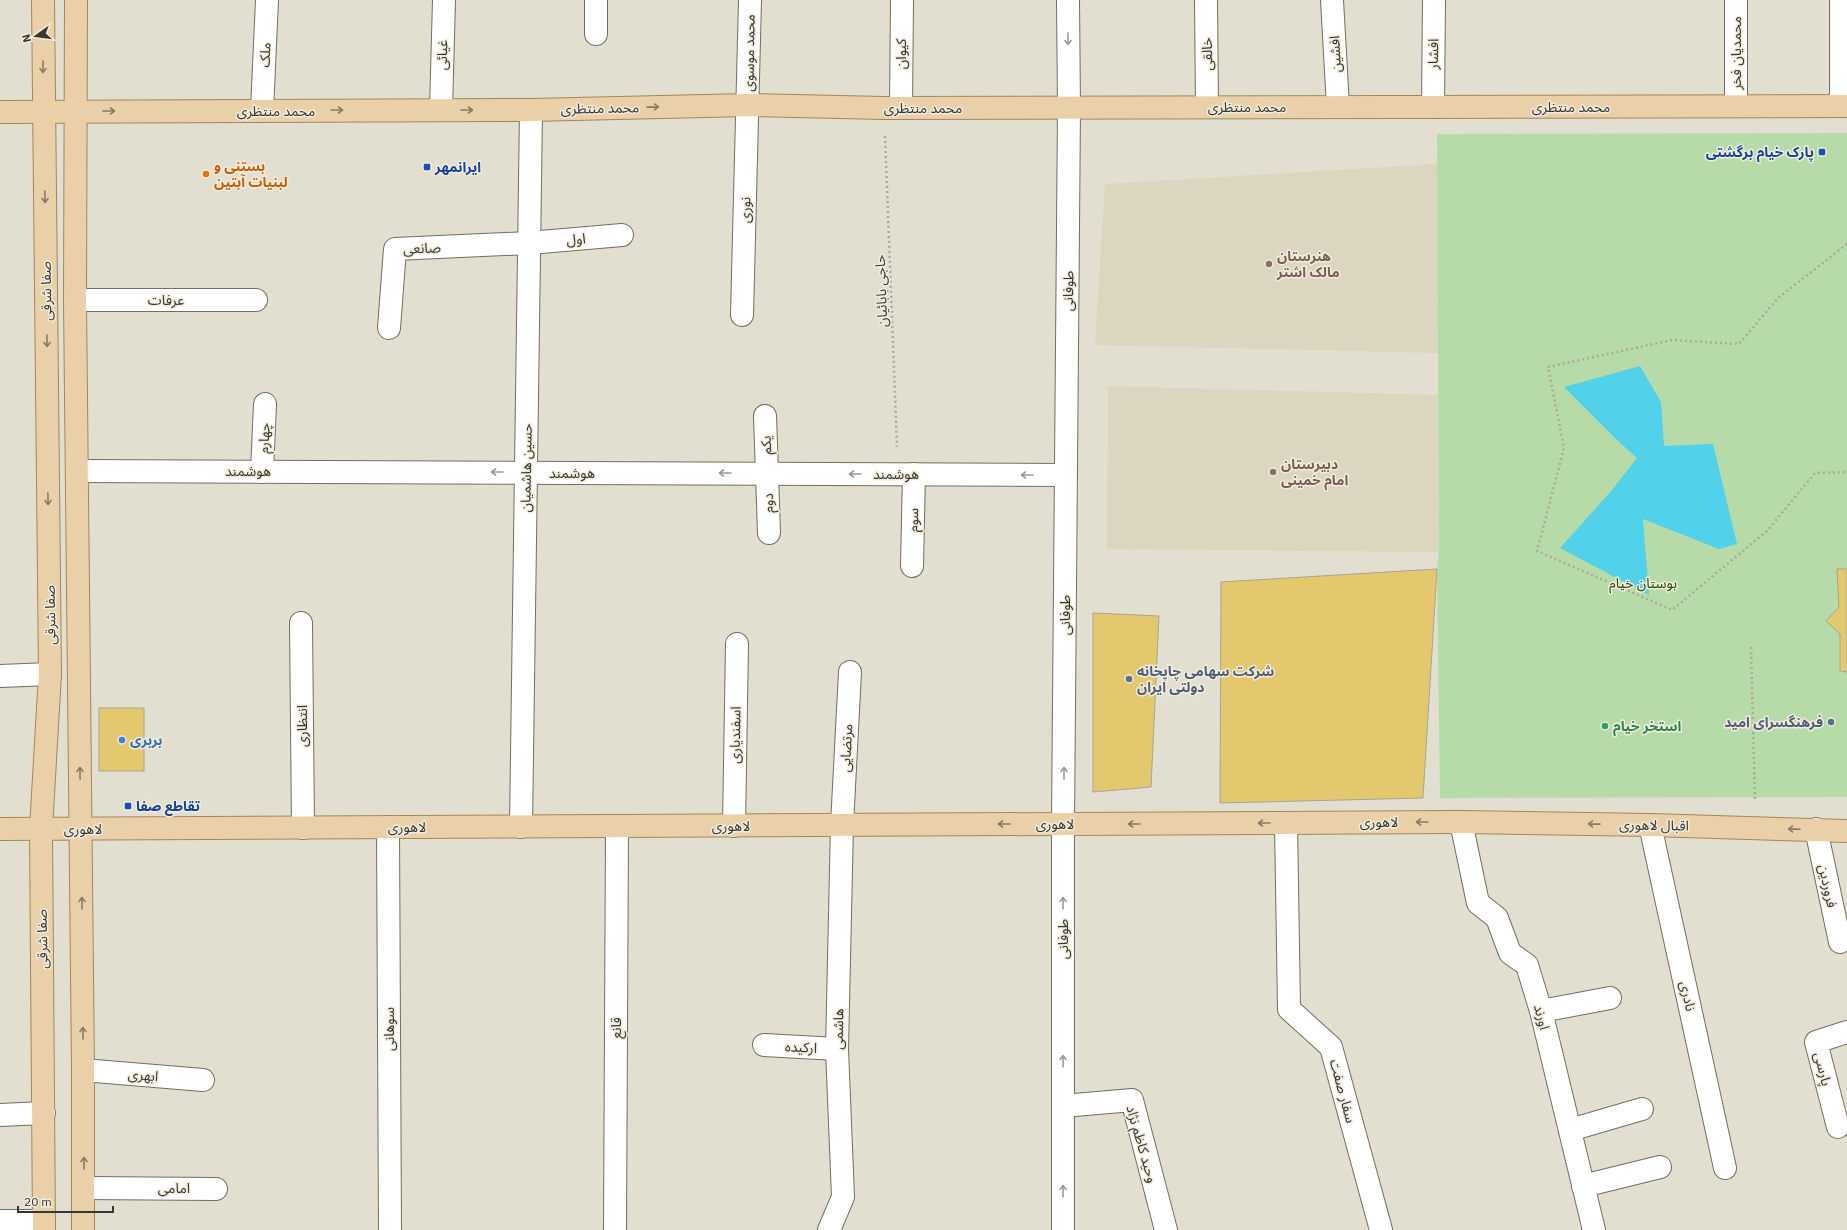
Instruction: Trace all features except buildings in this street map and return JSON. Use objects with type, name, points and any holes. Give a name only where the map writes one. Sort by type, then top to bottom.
[{"type":"main road","name":"صفا شرقی","points":[[43,0],[50,674],[41,829],[44,1225]]},
{"type":"main road","name":"صفا شرقی","points":[[76,0],[75,300],[84,1070],[83,1230]]},
{"type":"main road","name":"محمد منتظری","points":[[0,112],[531,110],[748,105],[892,108],[1844,106]]},
{"type":"main road","points":[[46,300],[75,300]]},
{"type":"main road","points":[[48,471],[77,471]]},
{"type":"main road","name":"لاهوری","points":[[0,829],[1461,822]]},
{"type":"main road","name":"اقبال لاهوری","points":[[1461,822],[1847,830]]},
{"type":"street","name":"ملک","points":[[262,111],[267,0]]},
{"type":"street","name":"غیائی","points":[[441,110],[444,0]]},
{"type":"street","points":[[596,0],[596,34]]},
{"type":"street","name":"محمد موسوی","points":[[748,105],[750,0]]},
{"type":"street","name":"کیوان","points":[[892,108],[902,0]]},
{"type":"street","name":"طوفانی","points":[[1063,1230],[1063,824],[1069,108],[1068,0]]},
{"type":"street","name":"خالقی","points":[[1206,0],[1207,108]]},
{"type":"street","name":"افشین","points":[[1332,0],[1338,107]]},
{"type":"street","name":"افشار","points":[[1432,107],[1434,0]]},
{"type":"street","name":"محمدیان فخر","points":[[1736,0],[1736,106]]},
{"type":"street","points":[[1841,0],[1844,106]]},
{"type":"street","name":"نوری","points":[[742,315],[748,105]]},
{"type":"street","name":"حسین هاشمیان","points":[[521,827],[531,110]]},
{"type":"street","name":"اول","points":[[529,243],[622,235]]},
{"type":"street","name":"صانعی","points":[[389,328],[395,249],[529,243]]},
{"type":"street","name":"عرفات","points":[[75,300],[256,300]]},
{"type":"street","name":"چهارم","points":[[262,472],[265,404]]},
{"type":"street","name":"یکم","points":[[765,416],[767,474]]},
{"type":"street","name":"هوشمند","points":[[77,471],[1066,475]]},
{"type":"street","name":"دوم","points":[[767,474],[769,533]]},
{"type":"street","name":"سوم","points":[[906,474],[912,566]]},
{"type":"street","name":"انتظاری","points":[[301,623],[303,828]]},
{"type":"street","name":"اسفندیاری","points":[[734,826],[737,644]]},
{"type":"street","name":"مرتضایی","points":[[842,825],[850,672]]},
{"type":"street","points":[[0,676],[50,674]]},
{"type":"street","name":"اورند","points":[[1461,822],[1478,903],[1497,918],[1510,953],[1527,965],[1541,1012],[1594,1230]]},
{"type":"street","name":"سفار صفت","points":[[1286,823],[1288,1009],[1331,1047],[1381,1230]]},
{"type":"street","name":"هاشمی","points":[[829,1230],[843,1197],[837,1049],[842,825]]},
{"type":"street","name":"نادری","points":[[1650,825],[1725,1168]]},
{"type":"street","name":"قانع","points":[[615,1230],[617,826]]},
{"type":"street","name":"سوهانی","points":[[388,828],[390,1230]]},
{"type":"street","name":"فروردین","points":[[1816,829],[1840,942]]},
{"type":"street","points":[[1541,1012],[1610,998]]},
{"type":"street","name":"پارسی","points":[[1838,1127],[1816,1042],[1847,1032]]},
{"type":"street","name":"ارکیده","points":[[764,1045],[837,1049]]},
{"type":"street","name":"ابهری","points":[[84,1070],[203,1080]]},
{"type":"street","name":"وحید کاظم نژاد","points":[[1063,1106],[1132,1100],[1166,1230]]},
{"type":"street","points":[[1570,1130],[1642,1109]]},
{"type":"street","points":[[0,1115],[44,1113]]},
{"type":"street","points":[[1583,1186],[1660,1167]]},
{"type":"street","name":"امامی","points":[[84,1188],[216,1189]]},
{"type":"street","points":[[0,1221],[44,1225]]},
{"type":"path","name":"حاجی بابائیان","points":[[892,108],[906,474]]},
{"type":"path","points":[[1847,244],[1778,298],[1739,344],[1672,340],[1548,367],[1564,448],[1537,551],[1672,610],[1767,531],[1816,473],[1847,472]]},
{"type":"path","points":[[1751,647],[1756,828]]},
{"type":"shaded area","name":"هنرستان مالک اشتر","points":[[1437,164],[1438,353],[1095,345],[1105,184]]},
{"type":"shaded area","name":"دبیرستان امام خمینی","points":[[1108,386],[1438,395],[1439,552],[1107,549]]},
{"type":"green space","name":"بوستان خیام","points":[[1847,133],[1847,797],[1440,798],[1437,569],[1439,552],[1437,134]]},
{"type":"water","points":[[1640,366],[1661,402],[1664,446],[1713,444],[1737,544],[1719,549],[1643,519],[1649,595],[1560,548],[1612,490],[1637,458],[1564,387]]},
{"type":"place","name":"پارک خیام برگشتی","points":[[1822,152]]},
{"type":"place","name":"ایرانمهر","points":[[427,167]]},
{"type":"place","name":"بستنی و لبنیات آبتین","points":[[206,174]]},
{"type":"place","name":"هنرستان مالک اشتر","points":[[1269,264]]},
{"type":"place","name":"دبیرستان امام خمینی","points":[[1273,472]]},
{"type":"place","name":"شرکت سهامی چاپخانه دولتی ایران","points":[[1129,679]]},
{"type":"place","name":"فرهنگسرای امید","points":[[1831,722]]},
{"type":"place","name":"استخر خیام","points":[[1605,726]]},
{"type":"place","name":"بربری","points":[[122,740]]},
{"type":"place","name":"تقاطع صفا","points":[[128,806]]}]
